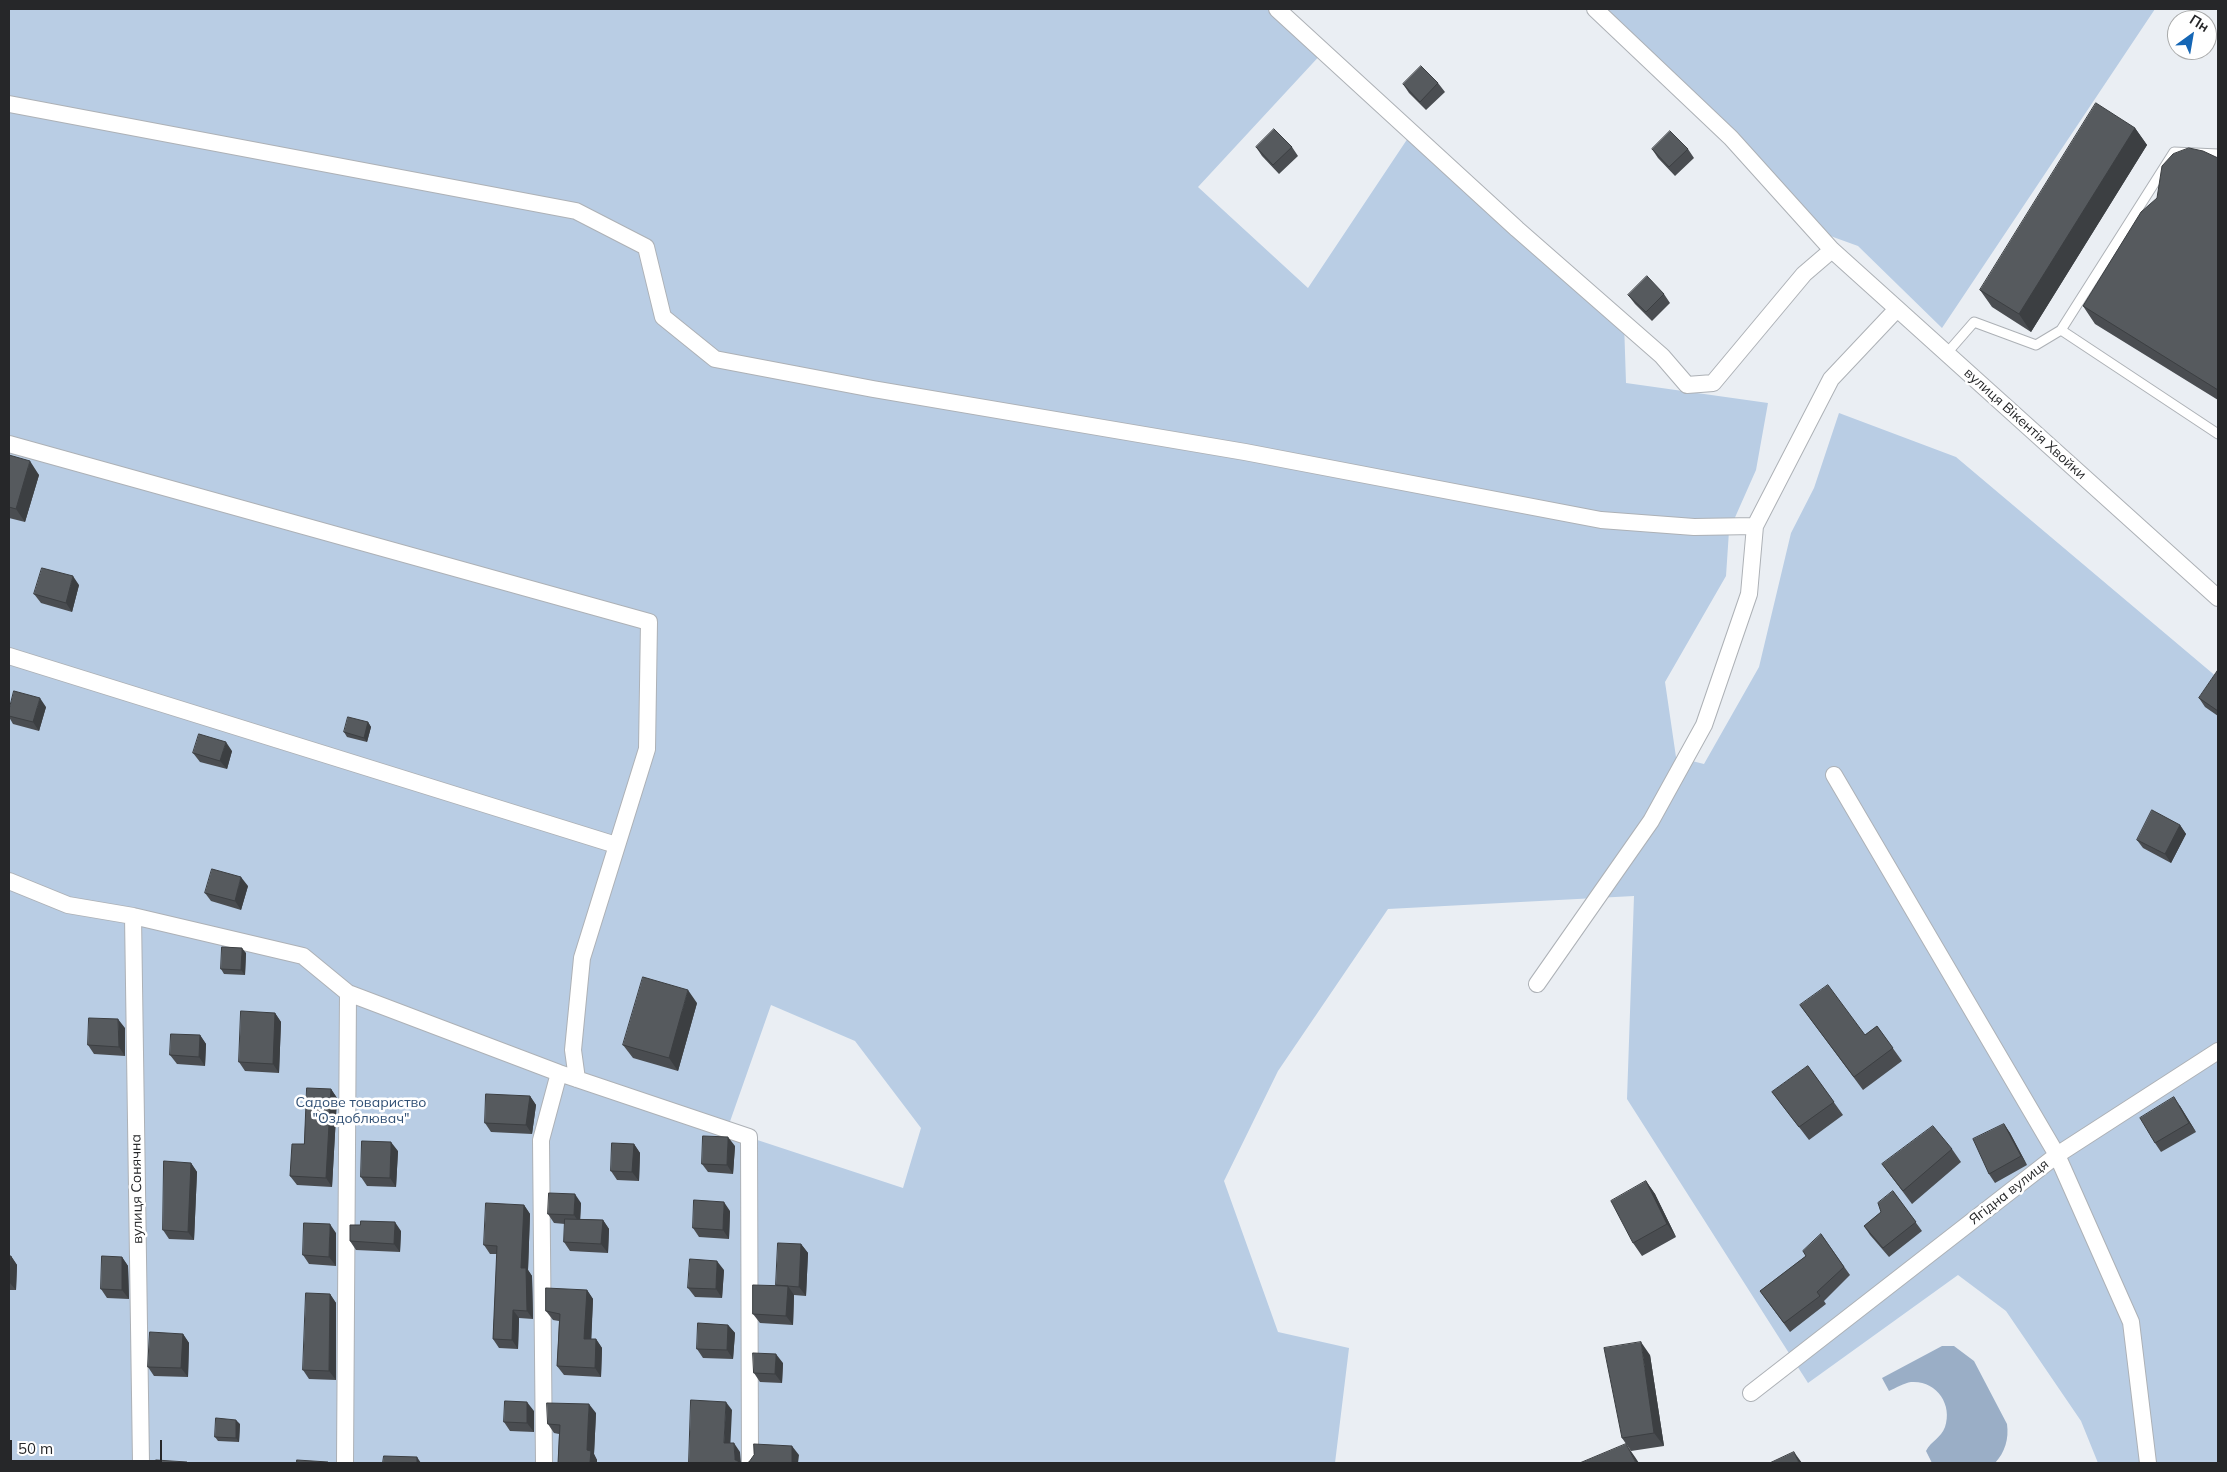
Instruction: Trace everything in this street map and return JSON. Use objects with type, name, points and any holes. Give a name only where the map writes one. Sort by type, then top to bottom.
[{"type":"street","points":[[1277,9],[1517,229],[1662,356],[1687,385],[1713,383],[1804,274],[1832,250]]},
{"type":"street","name":"вулиця Вікентія Хвойки","points":[[1595,9],[1730,138],[1832,250],[2218,598]]},
{"type":"street","points":[[9,104],[576,211],[646,246],[663,318],[715,358],[873,389],[1245,452],[1601,520],[1694,527],[1755,526]]},
{"type":"street","points":[[1537,984],[1651,821],[1704,725],[1749,594],[1755,526],[1831,379],[1897,309]]},
{"type":"street","points":[[9,444],[648,622],[646,748],[582,958],[573,1050],[576,1079]]},
{"type":"street","points":[[9,656],[616,845]]},
{"type":"street","points":[[1834,775],[2057,1155],[2218,1051]]},
{"type":"street","points":[[9,881],[68,905],[133,916],[303,956],[348,993],[576,1079],[749,1137],[750,1463]]},
{"type":"street","name":"вулиця Сонячна","points":[[133,916],[142,1463]]},
{"type":"street","points":[[345,1463],[348,993]]},
{"type":"street","points":[[544,1463],[541,1140],[559,1072]]},
{"type":"street","name":"Ягідна вулиця","points":[[1751,1393],[2057,1155],[2131,1322],[2148,1463]]},
{"type":"lane","points":[[1947,353],[1974,322],[2036,345],[2061,330],[2174,152],[2218,154]]},
{"type":"lane","points":[[2061,330],[2218,434]]},
{"type":"green space","name":"Садове товариство \"Оздоблювач\"","points":[[9,9],[1277,9],[1324,51],[1198,187],[1308,288],[1412,132],[1624,322],[1626,383],[1768,403],[1756,470],[1729,531],[1726,576],[1665,682],[1676,757],[1704,764],[1759,667],[1791,533],[1814,488],[1839,413],[1956,457],[2218,678],[2218,1463],[2098,1463],[2081,1421],[2006,1311],[1958,1275],[1808,1383],[1627,1099],[1634,896],[1388,909],[1278,1071],[1224,1181],[1278,1332],[1349,1348],[1335,1463],[9,1463]],"holes":[[[771,1005],[855,1041],[921,1128],[903,1188],[727,1130]]]},
{"type":"green space","points":[[1595,9],[2155,9],[1942,328],[1858,246],[1811,229]]},
{"type":"shaded area","points":[[1942,1346],[1954,1346],[1974,1361],[2007,1424],[2006,1445],[1995,1463],[1932,1463],[1926,1451],[1943,1431],[1947,1418],[1947,1410],[1940,1395],[1935,1389],[1920,1382],[1903,1384],[1889,1391],[1882,1378]]},
{"type":"building","points":[[1421,66],[1438,83],[1420,102],[1403,84]]},
{"type":"building","points":[[2096,103],[2135,128],[2019,314],[1980,290]]},
{"type":"building","points":[[1274,129],[1292,147],[1273,165],[1256,147]]},
{"type":"building","points":[[1670,131],[1688,149],[1669,167],[1652,149]]},
{"type":"building","points":[[2189,148],[2203,151],[2218,158],[2218,390],[2083,306],[2141,212],[2157,198],[2162,166],[2173,154]]},
{"type":"building","points":[[1647,276],[1664,294],[1646,312],[1628,295]]},
{"type":"building","points":[[9,455],[30,461],[16,509],[9,507]]},
{"type":"building","points":[[42,568],[73,576],[66,603],[34,594]]},
{"type":"building","points":[[2218,670],[2218,711],[2199,698]]},
{"type":"building","points":[[14,691],[40,698],[33,722],[9,716]]},
{"type":"building","points":[[348,717],[368,722],[364,738],[344,732]]},
{"type":"building","points":[[199,734],[226,742],[220,761],[193,753]]},
{"type":"building","points":[[2152,810],[2180,825],[2165,854],[2137,840]]},
{"type":"building","points":[[212,869],[241,877],[235,901],[205,893]]},
{"type":"building","points":[[222,947],[242,948],[241,970],[221,969]]},
{"type":"building","points":[[643,977],[688,990],[669,1058],[623,1045]]},
{"type":"building","points":[[1828,985],[1865,1035],[1877,1026],[1893,1048],[1854,1077],[1800,1005]]},
{"type":"building","points":[[241,1011],[275,1013],[273,1064],[239,1062]]},
{"type":"building","points":[[89,1018],[118,1019],[119,1047],[88,1045]]},
{"type":"building","points":[[171,1034],[200,1035],[199,1057],[170,1055]]},
{"type":"building","points":[[1808,1066],[1834,1102],[1799,1127],[1772,1092]]},
{"type":"building","points":[[307,1088],[331,1089],[326,1178],[290,1176],[292,1144],[304,1144]]},
{"type":"building","points":[[486,1094],[530,1096],[526,1125],[485,1123]]},
{"type":"building","points":[[2174,1097],[2189,1123],[2155,1143],[2140,1118]]},
{"type":"building","points":[[2004,1124],[2021,1156],[1989,1174],[1973,1139]]},
{"type":"building","points":[[1933,1126],[1952,1149],[1903,1191],[1882,1164]]},
{"type":"building","points":[[703,1136],[728,1137],[727,1165],[702,1164]]},
{"type":"building","points":[[362,1141],[391,1142],[390,1178],[361,1177]]},
{"type":"building","points":[[612,1143],[634,1144],[632,1172],[611,1171]]},
{"type":"building","points":[[164,1161],[191,1163],[188,1232],[163,1230]]},
{"type":"building","points":[[1646,1181],[1667,1224],[1633,1243],[1611,1201]]},
{"type":"building","points":[[1893,1191],[1916,1222],[1883,1248],[1864,1226],[1881,1212],[1878,1203]]},
{"type":"building","points":[[549,1193],[575,1194],[574,1215],[548,1214]]},
{"type":"building","points":[[694,1200],[724,1202],[723,1230],[693,1228]]},
{"type":"building","points":[[486,1203],[524,1205],[521,1268],[526,1268],[527,1311],[513,1310],[512,1340],[493,1339],[497,1246],[484,1245]]},
{"type":"building","points":[[565,1219],[603,1220],[601,1244],[564,1242]]},
{"type":"building","points":[[361,1221],[395,1222],[394,1244],[350,1241],[350,1225],[360,1225]]},
{"type":"building","points":[[304,1223],[330,1224],[329,1257],[303,1255]]},
{"type":"building","points":[[1821,1234],[1844,1267],[1817,1292],[1820,1296],[1784,1323],[1760,1291],[1806,1256],[1803,1251]]},
{"type":"building","points":[[778,1243],[801,1244],[799,1287],[776,1285]]},
{"type":"building","points":[[9,1256],[11,1256],[9,1282]]},
{"type":"building","points":[[102,1256],[122,1257],[122,1290],[101,1289]]},
{"type":"building","points":[[690,1259],[717,1261],[716,1289],[688,1288]]},
{"type":"building","points":[[753,1285],[788,1286],[786,1316],[753,1314]]},
{"type":"building","points":[[546,1288],[587,1290],[584,1339],[596,1339],[595,1368],[557,1366],[560,1314],[546,1311]]},
{"type":"building","points":[[306,1293],[330,1294],[329,1371],[303,1370]]},
{"type":"building","points":[[698,1323],[728,1325],[727,1350],[697,1349]]},
{"type":"building","points":[[150,1332],[183,1334],[181,1368],[148,1367]]},
{"type":"building","points":[[1641,1342],[1654,1433],[1622,1438],[1604,1348]]},
{"type":"building","points":[[753,1353],[776,1354],[775,1374],[754,1373]]},
{"type":"building","points":[[691,1400],[726,1402],[724,1443],[734,1443],[735,1460],[742,1463],[689,1463]]},
{"type":"building","points":[[505,1401],[527,1402],[527,1423],[504,1422]]},
{"type":"building","points":[[547,1403],[589,1404],[587,1450],[591,1451],[590,1463],[558,1463],[560,1425],[548,1424]]},
{"type":"building","points":[[216,1418],[236,1420],[236,1438],[215,1437]]},
{"type":"building","points":[[754,1444],[792,1446],[792,1463],[746,1463],[754,1455]]},
{"type":"building","points":[[1626,1444],[1636,1463],[1580,1463]]},
{"type":"building","points":[[1794,1452],[1799,1463],[1770,1463]]},
{"type":"building","points":[[384,1456],[417,1457],[417,1463],[383,1463]]},
{"type":"building","points":[[156,1460],[187,1462],[187,1463],[156,1463]]},
{"type":"building","points":[[297,1460],[328,1462],[328,1463],[297,1463]]}]
